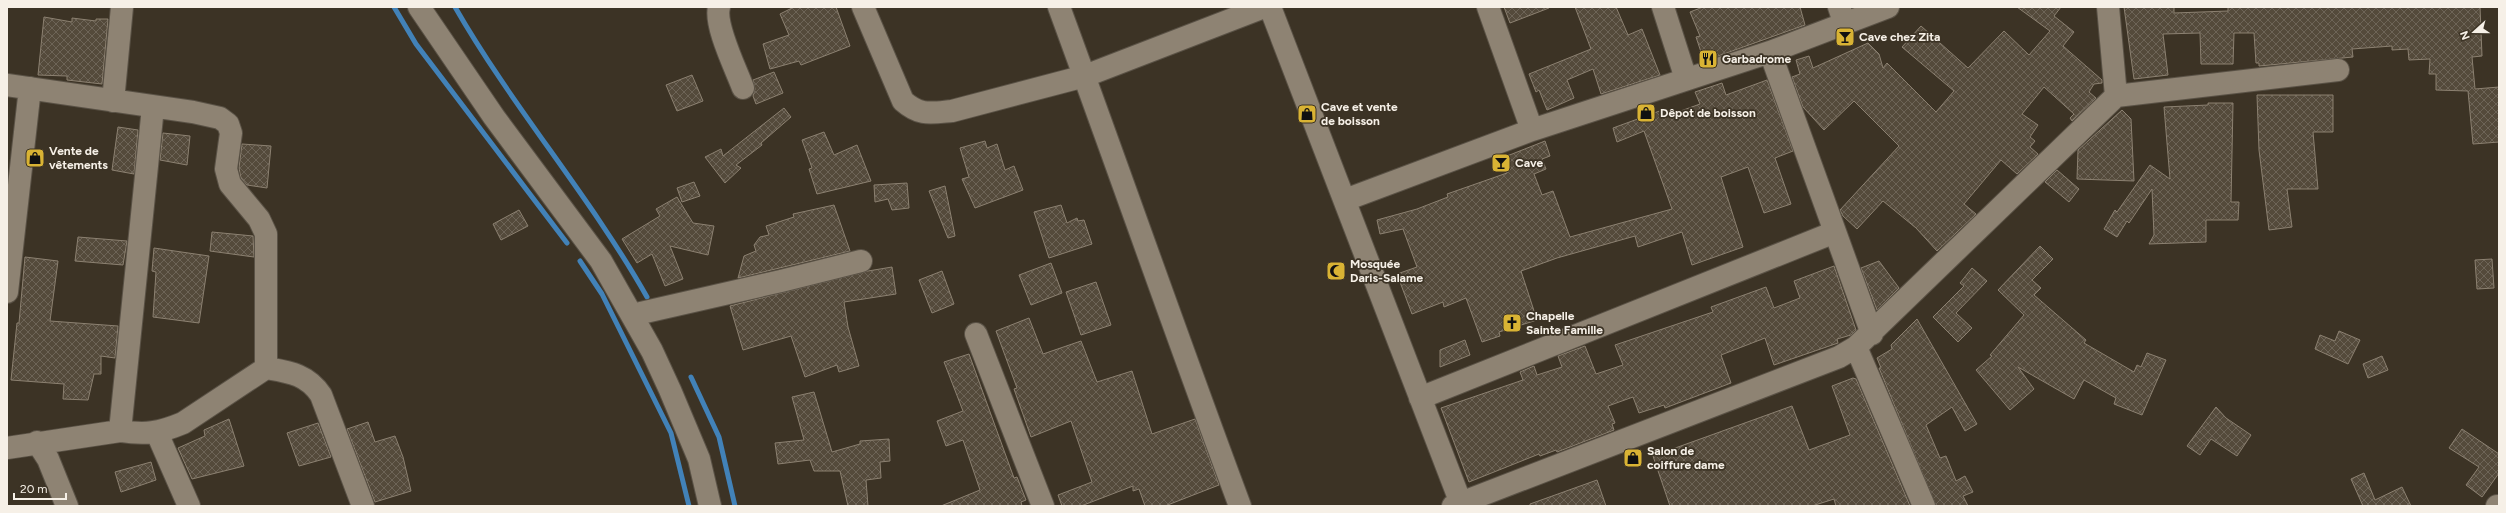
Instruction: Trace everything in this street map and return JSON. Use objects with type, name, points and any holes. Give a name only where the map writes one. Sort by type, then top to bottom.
[{"type":"street","points":[[113,101],[122,7]]},
{"type":"street","points":[[419,7],[494,117],[601,261],[655,358],[682,418],[699,459],[710,506]]},
{"type":"street","points":[[720,7],[717,14],[720,26],[743,88]]},
{"type":"street","points":[[863,7],[903,101],[915,111],[929,113],[952,111],[1084,76],[1264,7]]},
{"type":"street","points":[[1059,7],[1128,194],[1170,320],[1240,506]]},
{"type":"street","points":[[1270,7],[1345,200],[1459,505],[1839,357],[1864,341],[2116,96],[2338,70]]},
{"type":"street","points":[[1488,7],[1532,130]]},
{"type":"street","points":[[1663,7],[1686,79]]},
{"type":"street","points":[[1345,200],[1532,130],[1770,52],[1842,16],[1888,7]]},
{"type":"street","points":[[2108,7],[2116,96]]},
{"type":"street","points":[[1770,52],[1835,232],[1864,341],[1924,506]]},
{"type":"street","points":[[7,85],[220,118],[228,124],[231,133],[226,169],[230,184],[259,219],[266,234],[266,368]]},
{"type":"street","points":[[7,292],[30,88]]},
{"type":"street","points":[[120,431],[154,107]]},
{"type":"street","points":[[1420,398],[1835,232]]},
{"type":"street","points":[[632,315],[781,282],[861,261]]},
{"type":"street","points":[[976,334],[1043,506]]},
{"type":"street","points":[[7,448],[37,442],[120,431],[157,433],[184,423],[266,368],[296,373],[313,383],[321,395],[363,506]]},
{"type":"street","points":[[157,433],[189,506]]},
{"type":"street","points":[[37,442],[48,459],[67,506]]},
{"type":"building","points":[[794,7],[836,7],[850,46],[801,65],[799,61],[770,69],[763,44],[789,35],[780,14]]},
{"type":"building","points":[[1504,7],[1549,7],[1549,8],[1510,23]]},
{"type":"building","points":[[1575,7],[1616,7],[1628,35],[1642,29],[1660,75],[1601,94],[1593,69],[1567,80],[1574,98],[1547,110],[1539,90],[1536,92],[1529,74],[1591,49]]},
{"type":"building","points":[[1703,7],[1800,7],[1805,25],[1704,61],[1696,37],[1700,36],[1690,12]]},
{"type":"building","points":[[2017,7],[2061,7],[2054,16],[2074,32],[2063,46],[2102,80],[2102,83],[2094,84],[2089,92],[2096,98],[2072,121],[2070,118],[2074,114],[2044,87],[2022,114],[2038,125],[2030,137],[2035,141],[2030,147],[2038,154],[2017,174],[2001,160],[1964,204],[1976,214],[1937,251],[1916,228],[1883,201],[1857,229],[1843,216],[1840,210],[1899,146],[1854,101],[1824,130],[1803,107],[1792,77],[1800,74],[1796,60],[1809,56],[1813,68],[1868,43],[1879,54],[1883,68],[1887,63],[1936,112],[1954,91],[1902,47],[1921,26],[1968,68],[2004,31],[2029,55],[2050,31]]},
{"type":"building","points":[[2124,7],[2174,7],[2174,13],[2228,11],[2228,7],[2480,7],[2482,56],[2472,57],[2475,89],[2499,87],[2499,142],[2473,144],[2468,91],[2436,90],[2436,74],[2429,74],[2430,59],[2409,60],[2408,49],[2392,50],[2392,46],[2352,49],[2353,57],[2259,66],[2259,63],[2256,63],[2254,33],[2234,33],[2233,64],[2201,64],[2200,33],[2163,34],[2168,75],[2134,79]]},
{"type":"building","points":[[44,17],[72,22],[72,18],[96,21],[96,19],[108,19],[102,84],[67,80],[67,76],[38,75]]},
{"type":"building","points":[[774,72],[783,93],[756,104],[753,96],[755,89],[753,80]]},
{"type":"building","points":[[692,75],[703,101],[677,111],[666,85]]},
{"type":"building","points":[[1767,80],[1793,151],[1775,158],[1791,204],[1764,213],[1748,167],[1721,177],[1743,247],[1692,265],[1682,232],[1638,247],[1635,236],[1557,258],[1521,271],[1537,320],[1499,332],[1500,336],[1482,342],[1466,298],[1444,307],[1443,302],[1412,314],[1397,274],[1417,267],[1403,229],[1380,234],[1377,220],[1417,209],[1448,197],[1447,194],[1507,173],[1502,158],[1545,141],[1550,156],[1542,159],[1546,169],[1534,174],[1542,195],[1553,191],[1570,237],[1672,209],[1644,131],[1617,142],[1613,128],[1665,109],[1667,116],[1700,104],[1695,92],[1722,83],[1726,95]]},
{"type":"building","points":[[2257,95],[2333,95],[2333,132],[2313,132],[2318,189],[2287,189],[2292,227],[2269,230],[2259,150]]},
{"type":"building","points":[[2208,103],[2233,103],[2231,202],[2239,202],[2238,220],[2206,220],[2206,242],[2149,244],[2154,235],[2152,189],[2129,223],[2127,221],[2117,237],[2104,229],[2115,210],[2117,212],[2150,165],[2170,179],[2164,107],[2208,105]]},
{"type":"building","points":[[784,108],[791,117],[761,143],[762,145],[736,165],[741,168],[725,183],[705,157],[721,149],[723,156]]},
{"type":"building","points":[[2122,110],[2131,119],[2134,181],[2077,179],[2078,150]]},
{"type":"building","points":[[118,127],[138,130],[134,174],[112,170]]},
{"type":"building","points":[[824,132],[834,155],[857,145],[871,181],[817,194],[809,169],[812,168],[802,140]]},
{"type":"building","points":[[163,133],[190,136],[187,165],[160,160]]},
{"type":"building","points":[[985,141],[987,148],[997,144],[1005,170],[1014,166],[1023,190],[975,208],[962,179],[969,177],[960,148]]},
{"type":"building","points":[[242,144],[271,146],[267,188],[247,185],[241,178],[239,168]]},
{"type":"building","points":[[2057,170],[2079,189],[2069,202],[2045,182]]},
{"type":"building","points":[[694,182],[700,196],[682,202],[677,188]]},
{"type":"building","points":[[907,183],[909,208],[892,210],[888,199],[875,202],[874,185]]},
{"type":"building","points":[[945,186],[955,236],[948,238],[929,191]]},
{"type":"building","points":[[677,197],[693,223],[714,226],[708,255],[670,246],[683,279],[665,286],[652,254],[637,263],[622,239],[660,216],[656,209]]},
{"type":"building","points":[[834,205],[850,251],[738,278],[744,256],[756,251],[754,245],[760,237],[769,235],[766,226],[794,217],[793,214]]},
{"type":"building","points":[[1061,205],[1067,223],[1077,218],[1078,221],[1084,220],[1092,244],[1049,258],[1034,212]]},
{"type":"building","points":[[519,210],[528,226],[501,240],[493,224]]},
{"type":"building","points":[[212,232],[253,236],[254,257],[210,251]]},
{"type":"building","points":[[78,237],[127,241],[123,265],[75,261]]},
{"type":"building","points":[[2040,246],[2053,259],[2032,280],[2041,288],[2034,295],[2086,340],[2084,343],[2134,372],[2137,365],[2141,367],[2147,353],[2166,360],[2142,415],[2114,404],[2116,398],[2084,380],[2074,399],[2018,367],[2034,389],[2010,410],[1976,370],[1992,356],[1990,355],[2024,315],[1998,290]]},
{"type":"building","points":[[154,248],[209,256],[199,323],[153,317],[156,272],[152,271]]},
{"type":"building","points":[[25,257],[58,261],[50,321],[118,326],[115,358],[101,356],[101,374],[94,374],[88,400],[63,399],[64,384],[11,380],[17,323],[19,323]]},
{"type":"building","points":[[2492,259],[2494,288],[2477,289],[2475,260]]},
{"type":"building","points":[[1879,261],[1899,288],[1877,310],[1861,268]]},
{"type":"building","points":[[1051,263],[1062,293],[1031,305],[1019,275]]},
{"type":"building","points":[[1834,266],[1856,330],[1851,335],[1837,339],[1838,343],[1774,365],[1765,338],[1721,355],[1731,383],[1665,408],[1664,405],[1639,413],[1633,397],[1608,406],[1615,423],[1612,424],[1614,430],[1557,452],[1556,450],[1540,456],[1539,454],[1469,482],[1441,408],[1523,380],[1520,372],[1534,366],[1537,375],[1562,367],[1558,356],[1585,346],[1596,374],[1623,365],[1615,345],[1713,312],[1711,307],[1766,287],[1774,308],[1800,298],[1794,281]]},
{"type":"building","points":[[892,267],[896,294],[844,302],[848,327],[859,366],[839,372],[837,365],[805,377],[791,336],[743,350],[730,306],[868,271]]},
{"type":"building","points":[[1972,268],[1987,281],[1956,313],[1972,328],[1958,342],[1933,317],[1964,286],[1960,283]]},
{"type":"building","points":[[942,271],[954,304],[932,313],[919,280]]},
{"type":"building","points":[[1096,282],[1111,325],[1081,335],[1066,292]]},
{"type":"building","points":[[1029,318],[1043,354],[1081,341],[1097,382],[1132,371],[1152,434],[1195,419],[1219,485],[1165,506],[1145,506],[1139,489],[1133,491],[1133,486],[1081,506],[1062,506],[1058,495],[1092,482],[1071,421],[1031,437],[1014,389],[1017,388],[996,331]]},
{"type":"building","points":[[1917,319],[1977,424],[1965,431],[1952,407],[1926,425],[1940,458],[1946,456],[1956,481],[1965,476],[1973,492],[1963,496],[1968,506],[1936,506],[1879,368],[1881,368],[1877,358],[1892,349],[1891,345]]},
{"type":"building","points":[[2339,331],[2360,340],[2348,364],[2315,349],[2320,335],[2335,341]]},
{"type":"building","points":[[1465,340],[1470,355],[1440,367],[1440,350]]},
{"type":"building","points":[[969,354],[1014,478],[1017,477],[1026,500],[1021,502],[1022,506],[941,506],[980,490],[963,440],[946,446],[937,421],[963,411],[944,362]]},
{"type":"building","points":[[2382,356],[2388,370],[2368,378],[2363,364]]},
{"type":"building","points":[[1853,378],[1856,379],[1910,506],[1836,506],[1834,499],[1812,506],[1670,506],[1653,456],[1792,406],[1809,450],[1850,435],[1832,386]]},
{"type":"building","points":[[814,392],[832,452],[860,444],[860,441],[889,439],[890,461],[880,462],[881,478],[866,480],[868,506],[848,506],[840,471],[814,471],[810,460],[778,464],[775,443],[804,440],[792,397]]},
{"type":"building","points":[[2216,407],[2226,418],[2251,435],[2237,456],[2211,439],[2200,455],[2187,446]]},
{"type":"building","points":[[229,419],[244,466],[192,479],[178,448],[205,436],[204,430]]},
{"type":"building","points":[[368,422],[375,442],[395,436],[403,457],[411,491],[375,502],[347,429]]},
{"type":"building","points":[[318,423],[331,457],[299,466],[287,433]]},
{"type":"building","points":[[2462,429],[2499,454],[2499,473],[2482,497],[2466,485],[2479,467],[2449,448]]},
{"type":"building","points":[[151,462],[156,480],[121,492],[115,472]]},
{"type":"building","points":[[2364,473],[2375,500],[2402,487],[2411,506],[2363,506],[2351,479]]},
{"type":"building","points":[[1597,480],[1606,506],[1530,506],[1530,504]]},
{"type":"waterway","points":[[394,7],[416,44],[567,243]]},
{"type":"waterway","points":[[455,7],[501,81],[601,223],[647,297]]},
{"type":"waterway","points":[[580,261],[602,294],[671,433],[689,506]]},
{"type":"waterway","points":[[691,377],[719,437],[735,506]]},
{"type":"place","name":"Cave chez Zita","points":[[1845,37]]},
{"type":"place","name":"Garbadrome","points":[[1708,59]]},
{"type":"place","name":"Dêpot de boisson","points":[[1646,113]]},
{"type":"place","name":"Cave et vente de boisson","points":[[1307,114]]},
{"type":"place","name":"Vente de vêtements","points":[[35,158]]},
{"type":"place","name":"Cave","points":[[1501,163]]},
{"type":"place","name":"Mosquée Daris-Salame","points":[[1336,271]]},
{"type":"place","name":"Chapelle Sainte Famille","points":[[1512,323]]},
{"type":"place","name":"Salon de coiffure dame","points":[[1633,458]]}]
